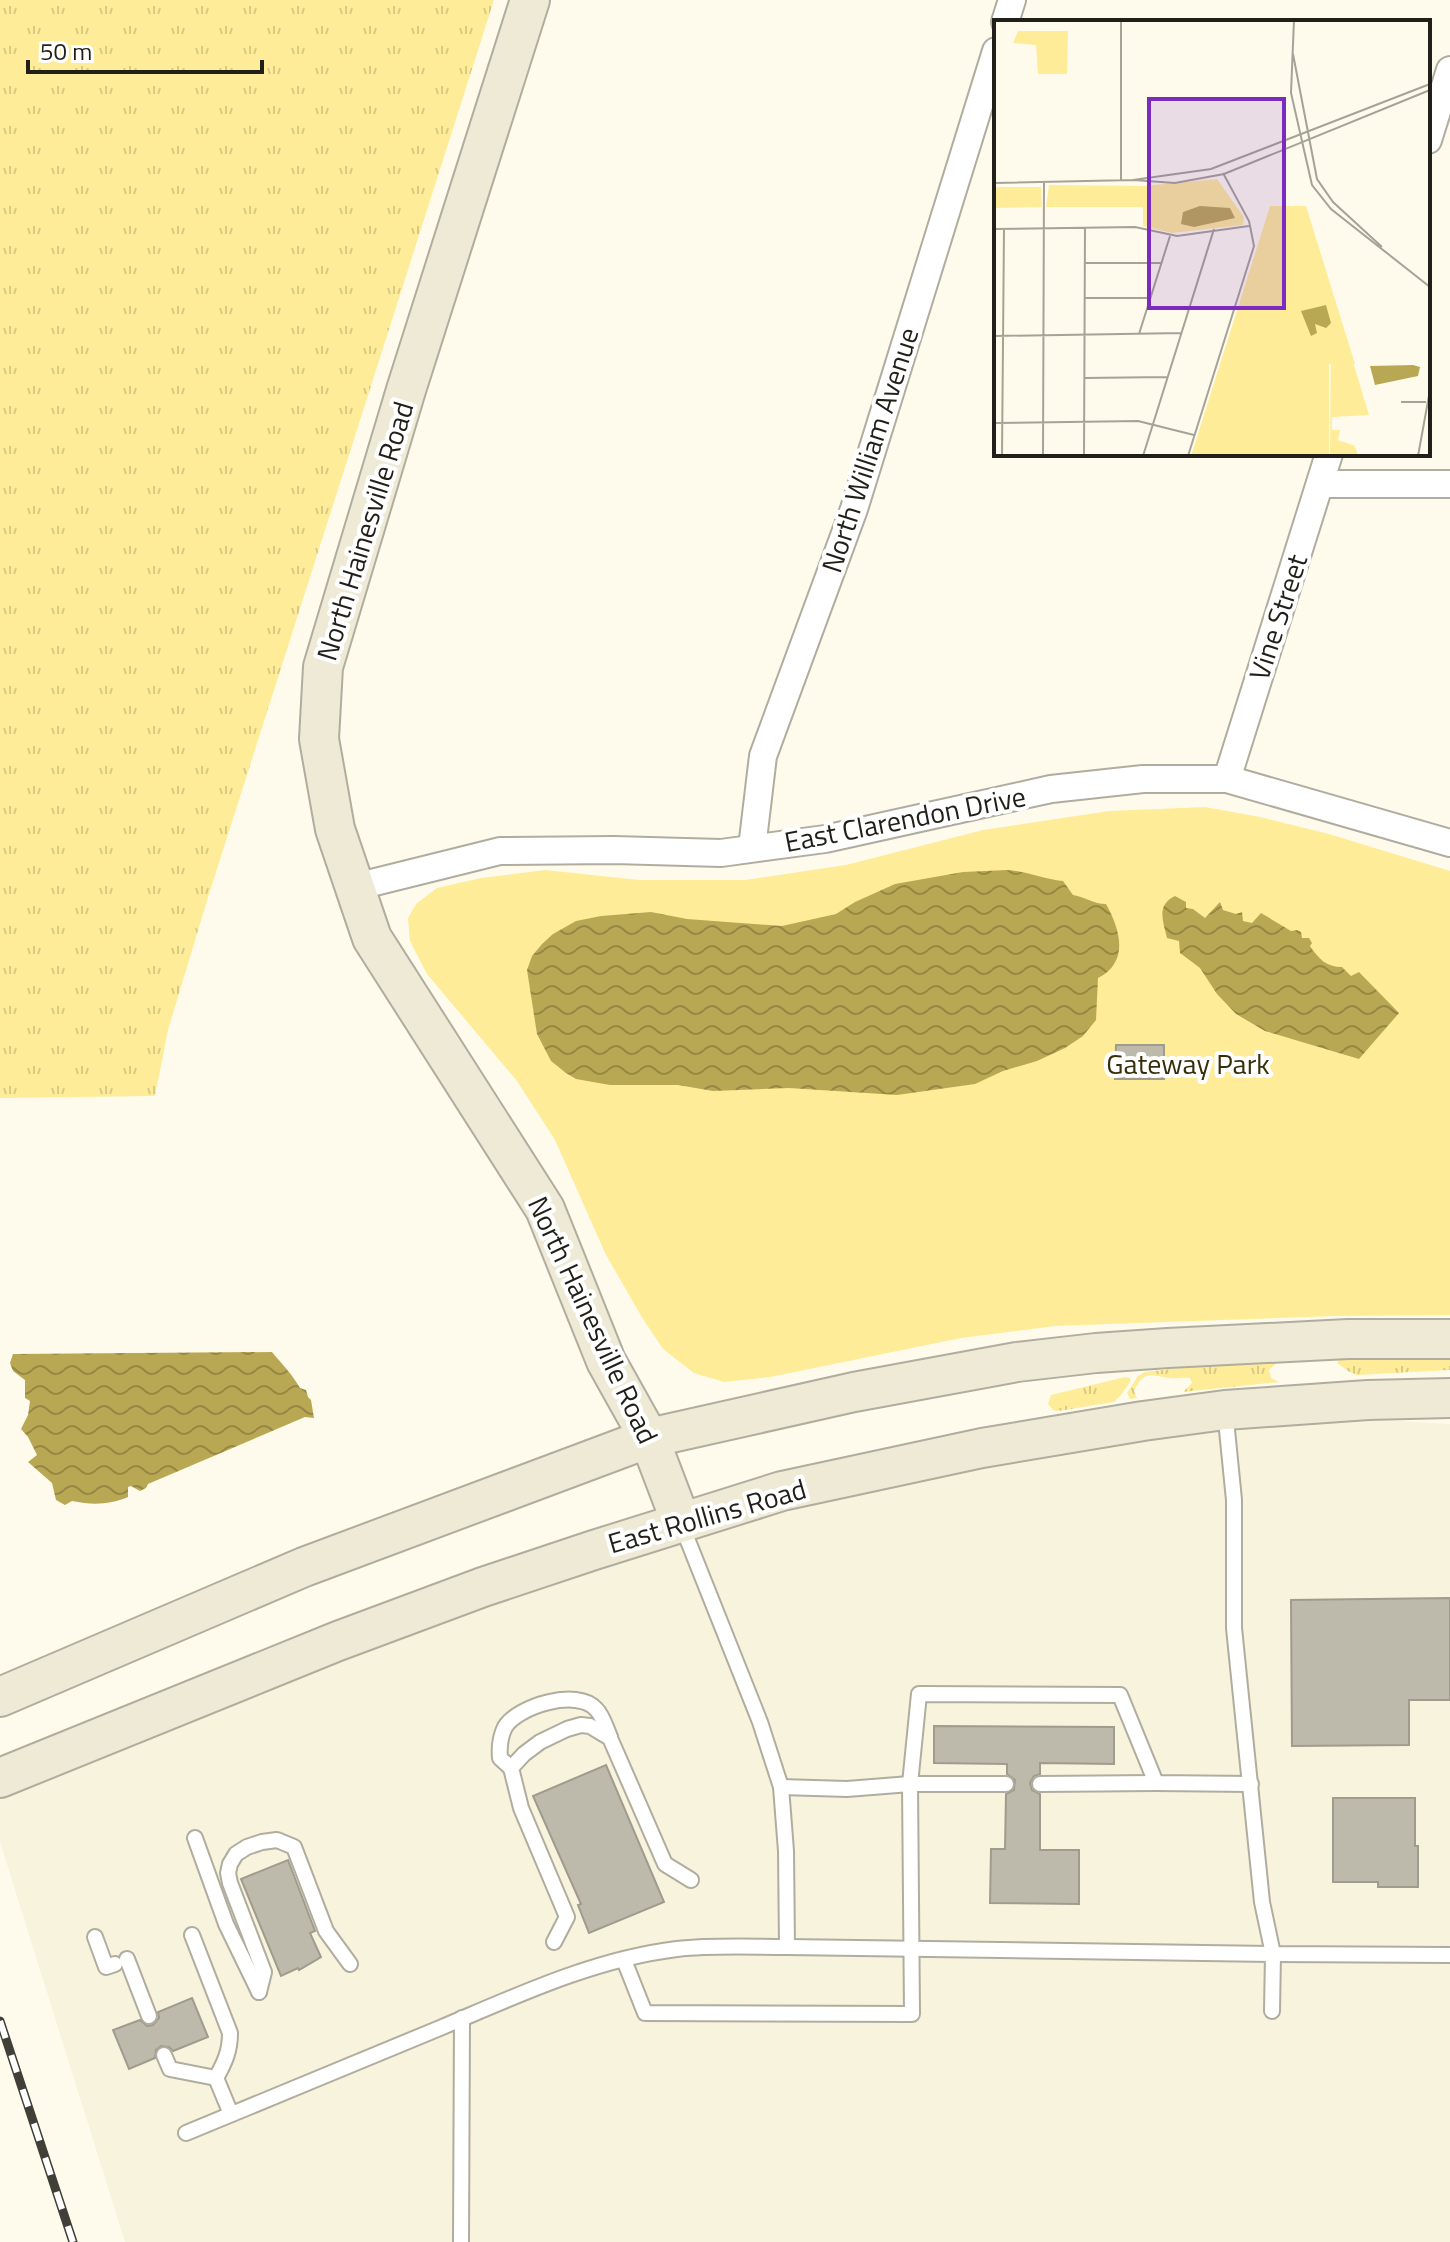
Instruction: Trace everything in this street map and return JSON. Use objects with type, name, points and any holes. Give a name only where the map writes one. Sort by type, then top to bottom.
[{"type":"main road","name":"North Hainesville Road","points":[[530,0],[406,390],[323,667],[319,739],[335,829],[372,938],[545,1209],[606,1361],[649,1438],[681,1522]]},
{"type":"main road","points":[[0,1697],[304,1567],[649,1438],[854,1392],[1017,1362],[1168,1348],[1348,1339],[1450,1339]]},
{"type":"main road","name":"East Rollins Road","points":[[0,1778],[338,1641],[483,1587],[782,1491],[982,1448],[1225,1410],[1450,1398]]},
{"type":"street","points":[[1006,20],[1012,0]]},
{"type":"street","name":"North William Avenue","points":[[752,848],[763,756],[854,509],[994,57]]},
{"type":"street","points":[[1430,136],[1444,105],[1450,70]]},
{"type":"street","name":"Vine Street","points":[[1227,779],[1328,456]]},
{"type":"street","points":[[1320,484],[1450,484]]},
{"type":"street","name":"East Clarendon Drive","points":[[355,887],[500,851],[721,853],[825,839],[1051,789],[1143,779],[1227,779],[1450,843]]},
{"type":"lane","points":[[1225,1410],[1234,1500],[1234,1628],[1262,1902],[1273,1954],[1272,2011]]},
{"type":"lane","points":[[681,1522],[760,1722],[781,1787],[786,1851],[787,1947]]},
{"type":"lane","points":[[624,1960],[645,2013],[912,2014],[910,1784],[919,1694],[1120,1695],[1156,1783]]},
{"type":"lane","points":[[554,1942],[567,1917],[521,1808],[511,1768],[500,1758],[499,1743],[513,1718],[551,1701],[568,1698],[596,1707],[665,1864],[691,1880]]},
{"type":"lane","points":[[511,1768],[540,1742],[567,1729],[590,1726],[610,1738]]},
{"type":"lane","points":[[781,1787],[847,1789],[910,1784],[1006,1784]]},
{"type":"lane","points":[[1040,1784],[1251,1784]]},
{"type":"lane","points":[[195,1838],[226,1924],[259,1992],[264,1972],[228,1873],[236,1854],[247,1847],[277,1840],[294,1847],[326,1931],[350,1964]]},
{"type":"lane","points":[[192,1935],[230,2033],[226,2061],[216,2078]]},
{"type":"lane","points":[[95,1937],[106,1967],[121,1962],[149,2016]]},
{"type":"lane","points":[[186,2133],[537,1987],[624,1960],[675,1949],[787,1947],[1450,1955]]},
{"type":"lane","points":[[461,2242],[462,2018]]},
{"type":"lane","points":[[164,2055],[170,2069],[216,2078]]},
{"type":"lane","points":[[216,2078],[231,2114]]},
{"type":"shaded area","points":[[1333,1417],[1450,1424],[1450,2242],[125,2242],[0,1842],[0,1786],[234,1692],[827,1489],[1162,1438]]},
{"type":"green space","points":[[0,0],[494,0],[209,894],[168,1030],[155,1096],[0,1098]]},
{"type":"green space","name":"Gateway Park","points":[[1205,807],[1329,834],[1450,871],[1450,1315],[1054,1326],[961,1338],[770,1377],[724,1382],[694,1373],[663,1349],[643,1319],[606,1255],[555,1140],[517,1081],[427,974],[410,941],[408,918],[416,904],[437,888],[481,878],[545,870],[639,880],[745,880],[846,865],[983,830],[1109,811]]},
{"type":"green space","points":[[1340,1357],[1450,1357],[1450,1370],[1357,1375],[1337,1363]]},
{"type":"green space","points":[[1283,1360],[1269,1370],[1271,1378],[1279,1382],[1183,1392],[1192,1383],[1190,1378],[1152,1375],[1141,1380],[1134,1391],[1137,1398],[1130,1399],[1127,1393],[1138,1376],[1145,1372]]},
{"type":"green space","points":[[1130,1378],[1130,1382],[1114,1402],[1058,1411],[1048,1404],[1051,1395]]},
{"type":"water","points":[[1007,870],[1063,881],[1073,895],[1106,904],[1118,935],[1118,955],[1108,971],[1098,978],[1096,1020],[1083,1036],[1037,1061],[1003,1071],[975,1084],[897,1095],[789,1088],[713,1091],[678,1085],[610,1085],[576,1079],[566,1073],[551,1061],[537,1034],[527,970],[532,956],[542,944],[576,921],[651,912],[687,919],[782,926],[836,914],[895,884],[963,872]]},
{"type":"water","points":[[1175,896],[1186,902],[1186,908],[1205,918],[1220,902],[1223,910],[1236,914],[1242,912],[1243,921],[1252,923],[1261,913],[1291,931],[1301,932],[1302,938],[1309,938],[1310,946],[1323,961],[1342,967],[1351,976],[1359,972],[1399,1013],[1359,1059],[1265,1031],[1236,1014],[1217,994],[1200,968],[1180,953],[1179,941],[1167,938],[1163,909]]},
{"type":"water","points":[[272,1352],[300,1388],[306,1390],[314,1418],[305,1417],[148,1484],[140,1491],[128,1487],[128,1497],[107,1503],[72,1501],[65,1505],[56,1500],[52,1483],[28,1462],[37,1455],[21,1429],[30,1401],[25,1398],[25,1380],[13,1371],[10,1363],[13,1354]]},
{"type":"building","points":[[1116,1045],[1164,1045],[1164,1079],[1115,1079]]},
{"type":"building","points":[[1450,1598],[1450,1700],[1409,1700],[1409,1745],[1292,1746],[1291,1600]]},
{"type":"building","points":[[934,1726],[1114,1727],[1114,1764],[1040,1763],[1040,1774],[1034,1776],[1030,1783],[1032,1790],[1040,1794],[1040,1850],[1079,1850],[1079,1904],[990,1903],[991,1849],[1005,1849],[1006,1794],[1014,1790],[1015,1780],[1007,1774],[1007,1764],[934,1763]]},
{"type":"building","points":[[606,1765],[664,1902],[589,1933],[578,1905],[581,1904],[533,1796]]},
{"type":"building","points":[[1333,1798],[1415,1798],[1418,1887],[1378,1887],[1378,1882],[1333,1882]]},
{"type":"building","points":[[288,1860],[315,1931],[310,1933],[321,1957],[281,1976],[241,1879]]},
{"type":"building","points":[[192,1998],[208,2037],[173,2051],[161,2046],[156,2050],[155,2058],[129,2069],[113,2030],[140,2020],[147,2026],[153,2025],[159,2018],[158,2012]]},
{"type":"railway","points":[[0,2021],[73,2242]]}]
